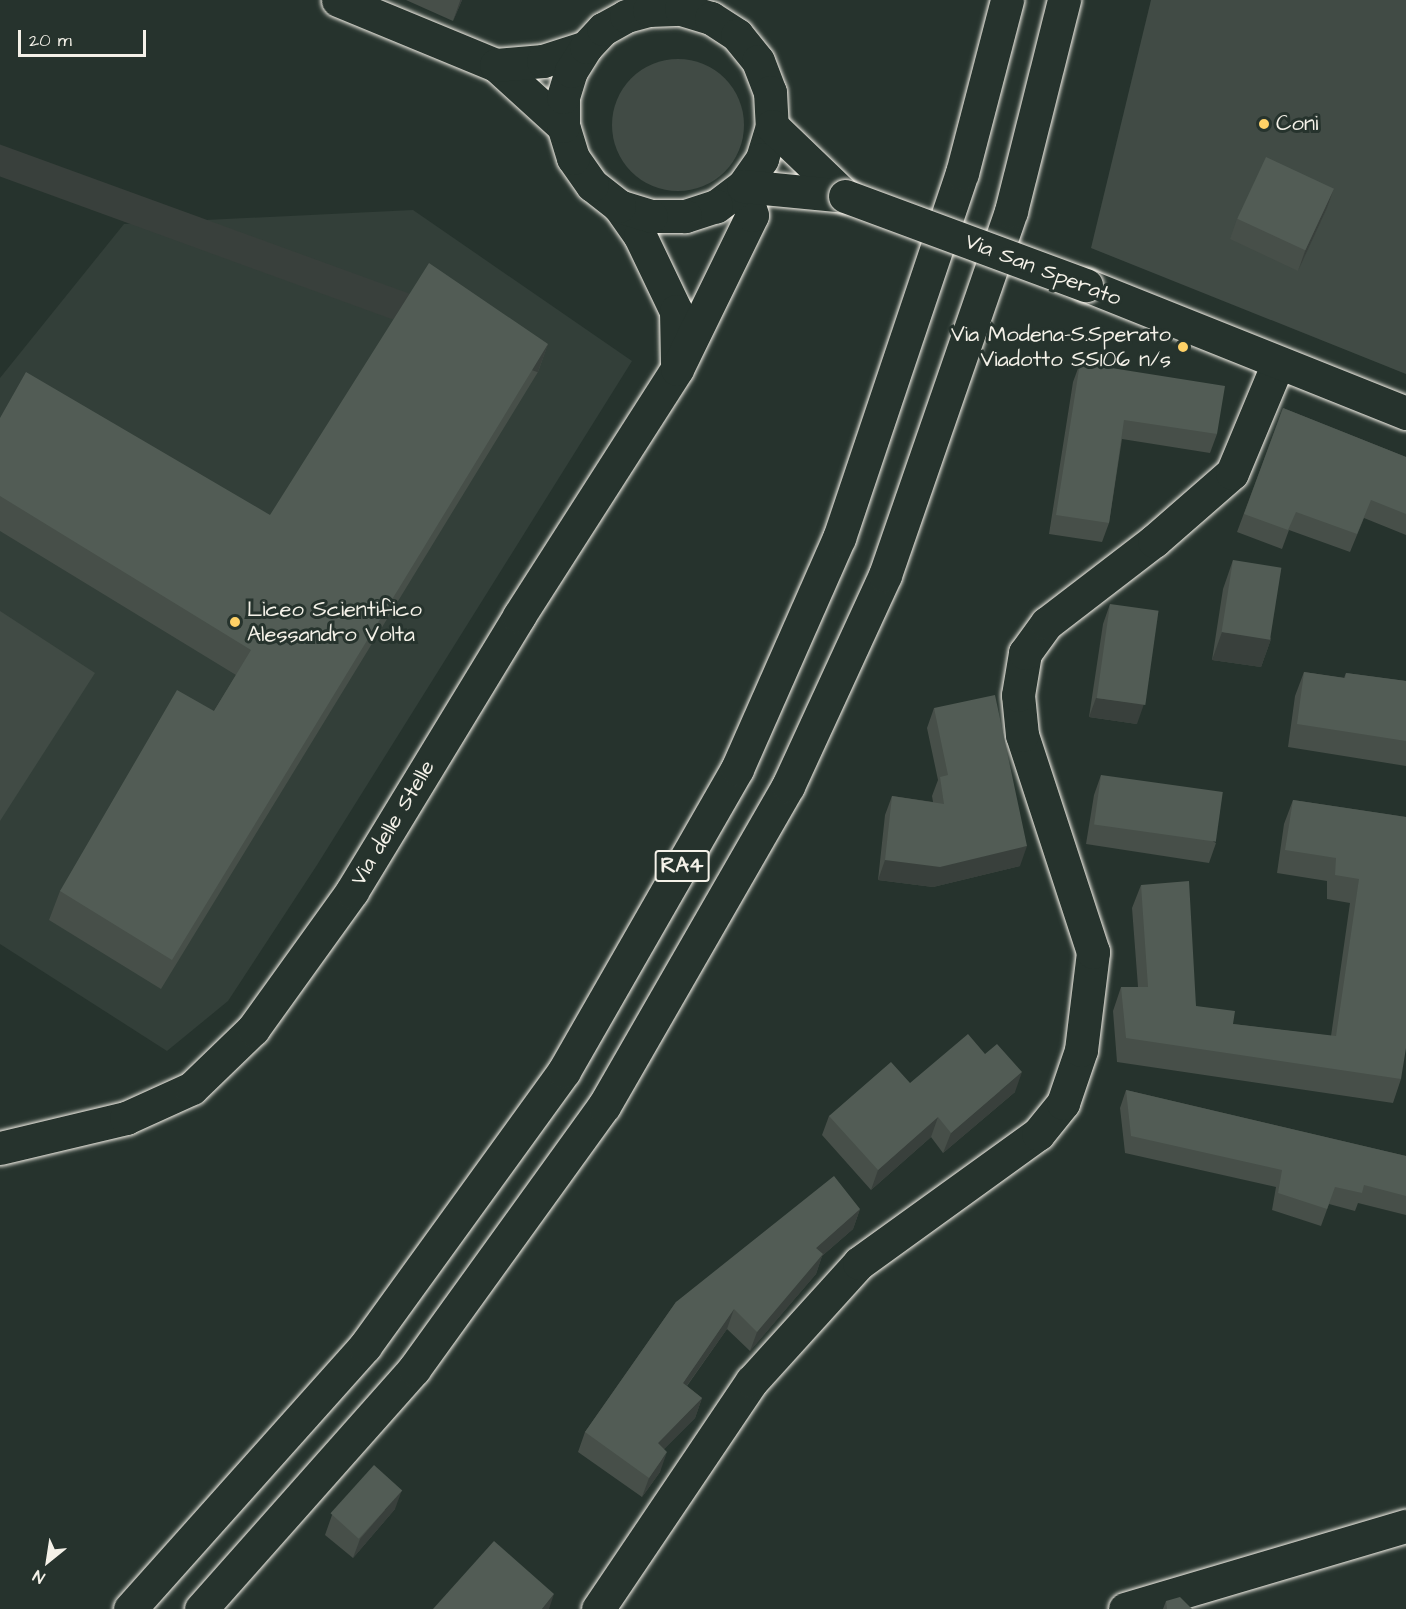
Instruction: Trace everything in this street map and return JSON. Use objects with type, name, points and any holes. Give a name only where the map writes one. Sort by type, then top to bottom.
[{"type":"main road","points":[[338,0],[496,65],[563,126]]},
{"type":"main road","points":[[726,0],[737,35]]},
{"type":"main road","name":"RA4","points":[[130,1609],[365,1346],[564,1071],[737,769],[839,538],[962,173],[1007,0]]},
{"type":"main road","name":"RA4","points":[[201,1609],[414,1369],[604,1106],[788,786],[885,575],[1011,211],[1064,0]]},
{"type":"main road","points":[[618,206],[651,216],[685,216],[716,206],[743,186],[762,159],[772,126],[770,92],[758,61],[737,35],[711,18],[681,9],[654,5],[626,16],[603,29],[586,47],[571,71],[563,98],[563,126],[573,158],[585,176],[618,206],[640,236],[676,311],[677,369]]},
{"type":"main road","points":[[496,65],[543,61],[586,47]]},
{"type":"main road","points":[[772,126],[845,196]]},
{"type":"main road","points":[[743,186],[845,196]]},
{"type":"main road","name":"Via delle Stelle","points":[[0,1149],[126,1118],[192,1088],[253,1029],[352,891],[519,616],[677,369],[752,215],[743,186]]},
{"type":"main road","name":"Via San Sperato","points":[[845,196],[1086,285],[1406,413]]},
{"type":"main road","points":[[598,1609],[752,1381],[859,1263],[1038,1134],[1063,1103],[1081,1050],[1093,952],[1022,735],[1018,695],[1025,653],[1047,623],[1154,541],[1232,473],[1278,363]]},
{"type":"main road","points":[[1125,1609],[1406,1526]]},
{"type":"shaded area","name":"Coni","points":[[1151,0],[1406,0],[1406,374],[1091,248]]},
{"type":"shaded area","points":[[678,59],[703,64],[724,79],[739,100],[744,125],[739,150],[724,171],[703,186],[678,191],[653,186],[632,171],[617,150],[612,125],[617,100],[632,79],[653,64]]},
{"type":"shaded area","name":"Liceo Scientifico Alessandro Volta","points":[[413,210],[632,361],[317,865],[228,1001],[167,1051],[0,944],[0,378],[124,224]]},
{"type":"shaded area","points":[[0,611],[95,673],[0,821]]},
{"type":"building","points":[[1266,157],[1334,189],[1305,250],[1237,219]]},
{"type":"building","points":[[429,263],[548,344],[172,960],[60,891],[177,690],[214,711],[251,650],[0,496],[0,418],[26,372],[270,515]]},
{"type":"building","points":[[1080,363],[1225,386],[1217,434],[1124,420],[1109,523],[1056,515]]},
{"type":"building","points":[[1283,408],[1406,457],[1406,514],[1371,500],[1357,534],[1296,512],[1288,530],[1244,514]]},
{"type":"building","points":[[1233,560],[1281,568],[1270,640],[1222,632]]},
{"type":"building","points":[[1110,604],[1159,611],[1145,705],[1097,698]]},
{"type":"building","points":[[1304,672],[1345,678],[1346,673],[1406,681],[1406,741],[1297,724]]},
{"type":"building","points":[[995,695],[1027,846],[940,867],[885,860],[892,796],[944,804],[940,777],[948,775],[934,708]]},
{"type":"building","points":[[1101,775],[1223,792],[1216,842],[1094,825]]},
{"type":"building","points":[[1293,800],[1406,817],[1406,1048],[1401,1079],[1126,1038],[1121,987],[1148,987],[1141,885],[1189,881],[1196,1006],[1235,1011],[1233,1024],[1336,1036],[1359,879],[1335,875],[1336,858],[1285,850]]},
{"type":"building","points":[[968,1034],[985,1054],[997,1044],[1022,1072],[951,1133],[938,1117],[878,1170],[829,1116],[891,1062],[910,1083]]},
{"type":"building","points":[[1126,1090],[1406,1156],[1406,1196],[1364,1185],[1362,1193],[1335,1187],[1327,1209],[1278,1193],[1282,1170],[1131,1136]]},
{"type":"building","points":[[834,1176],[860,1209],[816,1248],[823,1254],[757,1332],[734,1309],[683,1383],[702,1398],[658,1443],[667,1452],[649,1478],[585,1432],[676,1302]]},
{"type":"building","points":[[374,1465],[402,1490],[359,1539],[331,1513]]},
{"type":"building","points":[[494,1541],[554,1594],[542,1609],[433,1609]]},
{"type":"building","points":[[1180,1597],[1192,1609],[1167,1609],[1166,1601]]},
{"type":"place","name":"Coni","points":[[1264,124]]},
{"type":"place","name":"Via Modena-S.Sperato Viadotto SS106 n/s","points":[[1183,347]]},
{"type":"place","name":"Liceo Scientifico Alessandro Volta","points":[[235,622]]}]
